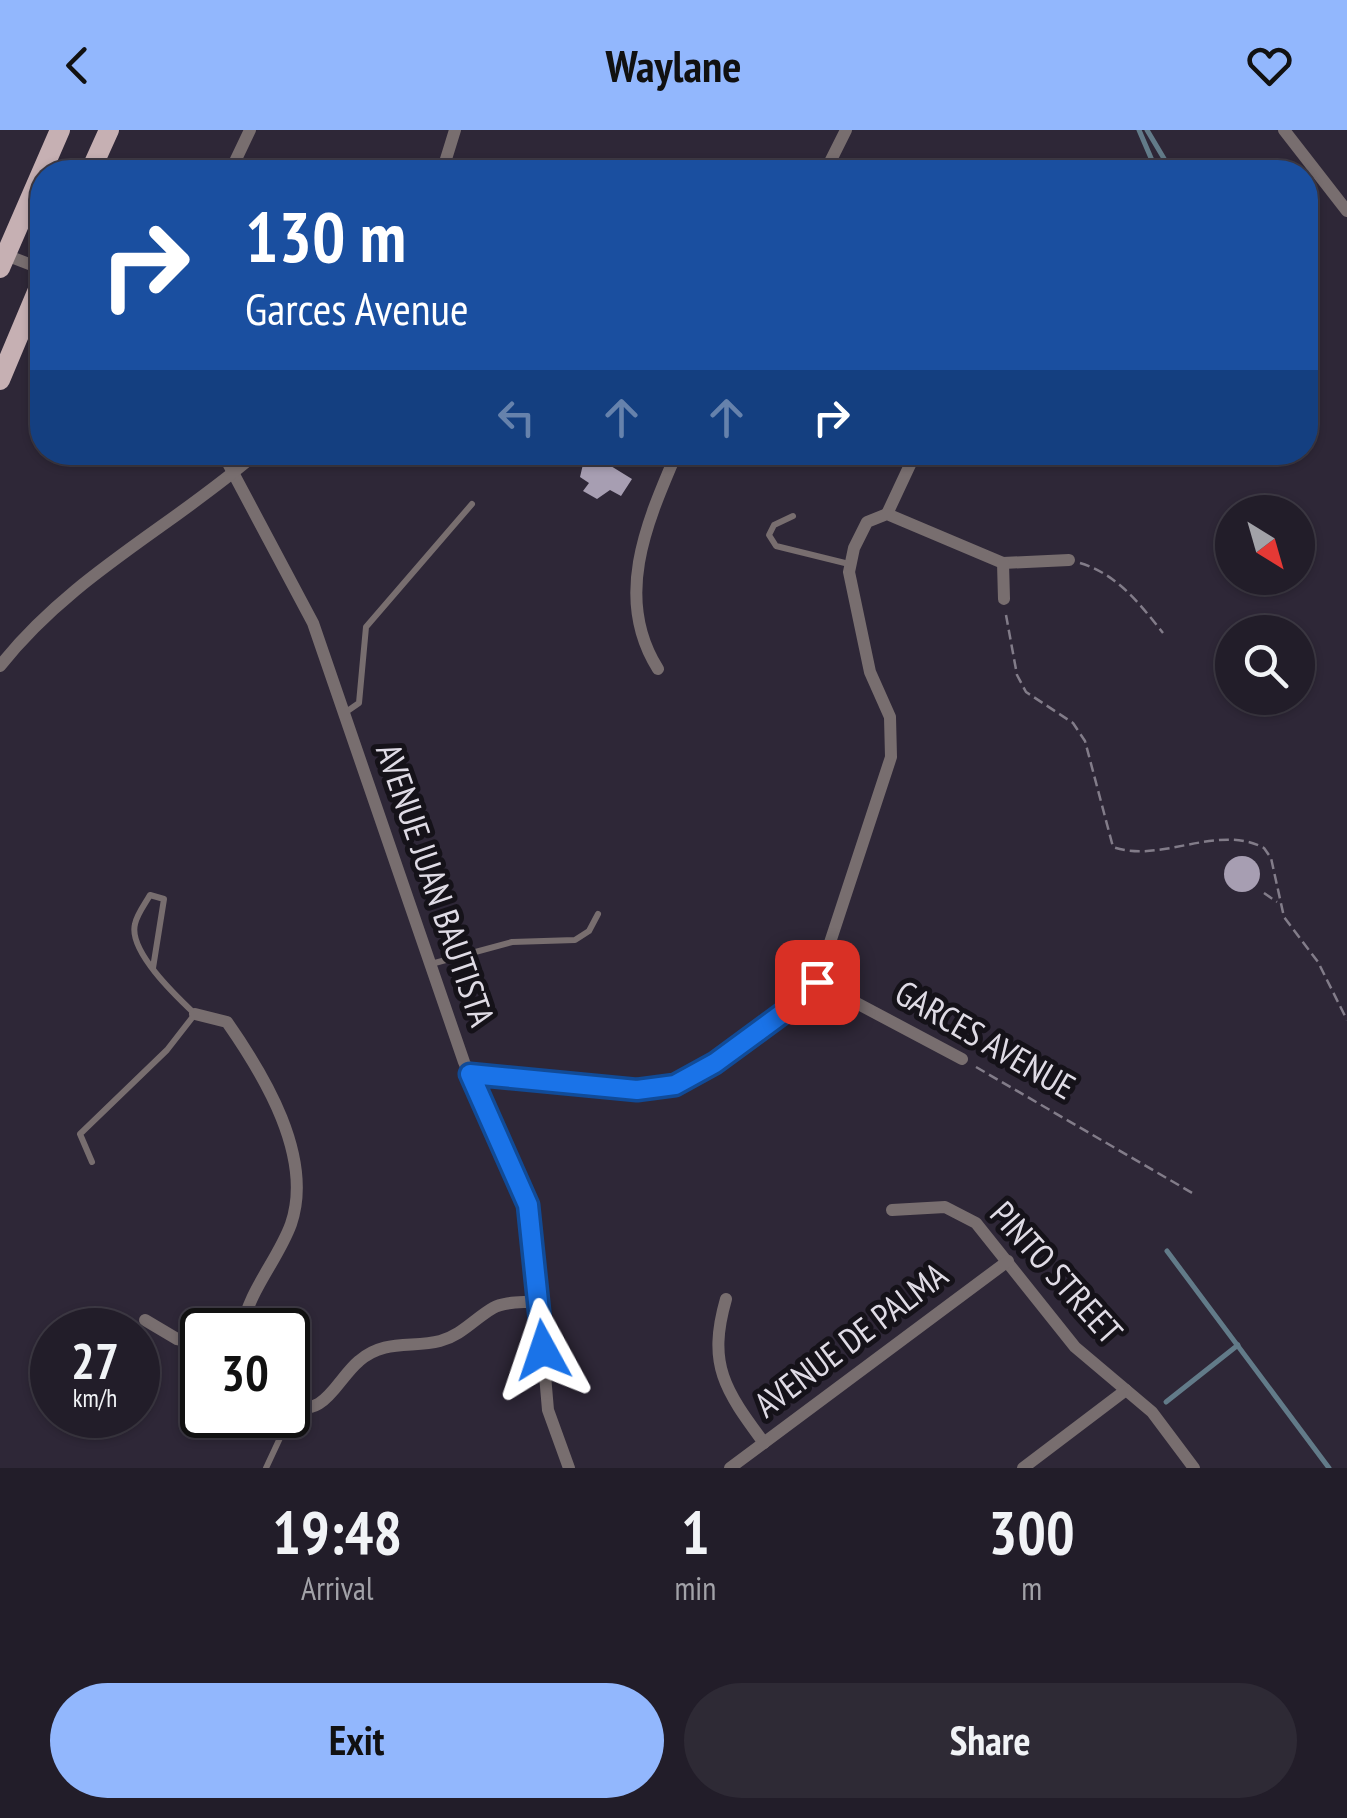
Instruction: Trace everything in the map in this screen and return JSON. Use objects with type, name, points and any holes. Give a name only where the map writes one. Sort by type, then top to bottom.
[{"type":"main road","points":[[47,160],[60,130]]},
{"type":"main road","points":[[95,160],[109,130]]},
{"type":"main road","points":[[2,259],[30,197]]},
{"type":"main road","points":[[0,380],[30,309]]},
{"type":"street","points":[[236,160],[250,130]]},
{"type":"street","points":[[446,160],[455,130]]},
{"type":"street","points":[[831,160],[846,130]]},
{"type":"street","points":[[1284,130],[1307,160]]},
{"type":"street","points":[[1318,174],[1347,211]]},
{"type":"street","points":[[2,259],[30,265]]},
{"type":"street","name":"AVENUE JUAN BAUTISTA","points":[[229,465],[295,584],[344,712],[470,1074],[524,1192],[548,1410],[569,1468]]},
{"type":"street","points":[[0,666],[28,631],[119,552],[244,465]]},
{"type":"street","points":[[658,669],[640,625],[636,563],[646,523],[671,465]]},
{"type":"street","points":[[470,1074],[637,1090],[675,1085],[715,1063],[798,1002],[817,982],[891,757],[890,717],[870,672],[850,590],[850,564],[867,522],[887,514],[910,465]]},
{"type":"street","points":[[887,514],[1003,563],[1069,560]]},
{"type":"street","points":[[1003,563],[1004,598]]},
{"type":"street","name":"GARCES AVENUE","points":[[817,982],[962,1059]]},
{"type":"street","points":[[196,1014],[227,1022],[252,1058],[295,1164],[298,1194],[290,1225],[249,1308]]},
{"type":"street","name":"PINTO STREET","points":[[892,1210],[929,1205],[960,1212],[988,1233],[1075,1347],[1152,1412],[1194,1468]]},
{"type":"street","name":"AVENUE DE PALMA","points":[[730,1468],[1008,1261]]},
{"type":"street","points":[[726,1298],[716,1330],[719,1370],[735,1404],[764,1443]]},
{"type":"street","points":[[310,1408],[326,1400],[360,1360],[376,1349],[437,1342],[456,1335],[495,1306],[538,1301]]},
{"type":"street","points":[[1023,1468],[1126,1390]]},
{"type":"lane","points":[[344,712],[360,703],[366,627],[472,504]]},
{"type":"lane","points":[[793,516],[774,525],[769,535],[776,546],[850,564]]},
{"type":"lane","points":[[92,1162],[80,1134],[167,1050],[196,1014],[167,989],[136,943],[134,925],[150,895],[164,899],[153,968]]},
{"type":"lane","points":[[430,964],[512,942],[575,940],[588,932],[598,914]]},
{"type":"lane","points":[[266,1468],[278,1438]]},
{"type":"path","points":[[1069,560],[1102,570],[1138,601],[1163,633]]},
{"type":"path","points":[[1004,598],[1017,675],[1026,692],[1073,723],[1086,741],[1113,847],[1131,850],[1253,842],[1271,858],[1288,924],[1324,973],[1347,1020]]},
{"type":"path","points":[[1264,893],[1274,903],[1279,901]]},
{"type":"path","name":"GARCES AVENUE","points":[[962,1059],[1194,1194]]},
{"type":"building","points":[[583,465],[609,465],[632,479],[621,496],[610,490],[597,499],[583,491],[589,483],[580,477]]},
{"type":"building","points":[[1242,856],[1255,861],[1260,874],[1255,887],[1242,892],[1229,887],[1224,874],[1229,861]]},
{"type":"waterway","points":[[1139,130],[1152,160]]},
{"type":"waterway","points":[[1147,130],[1165,160]]},
{"type":"waterway","points":[[1167,1251],[1329,1468]]},
{"type":"waterway","points":[[1166,1402],[1238,1345]]},
{"type":"route","points":[[543,1350],[528,1205],[470,1074],[637,1090],[675,1085],[715,1063],[798,1002],[817,982]]}]
